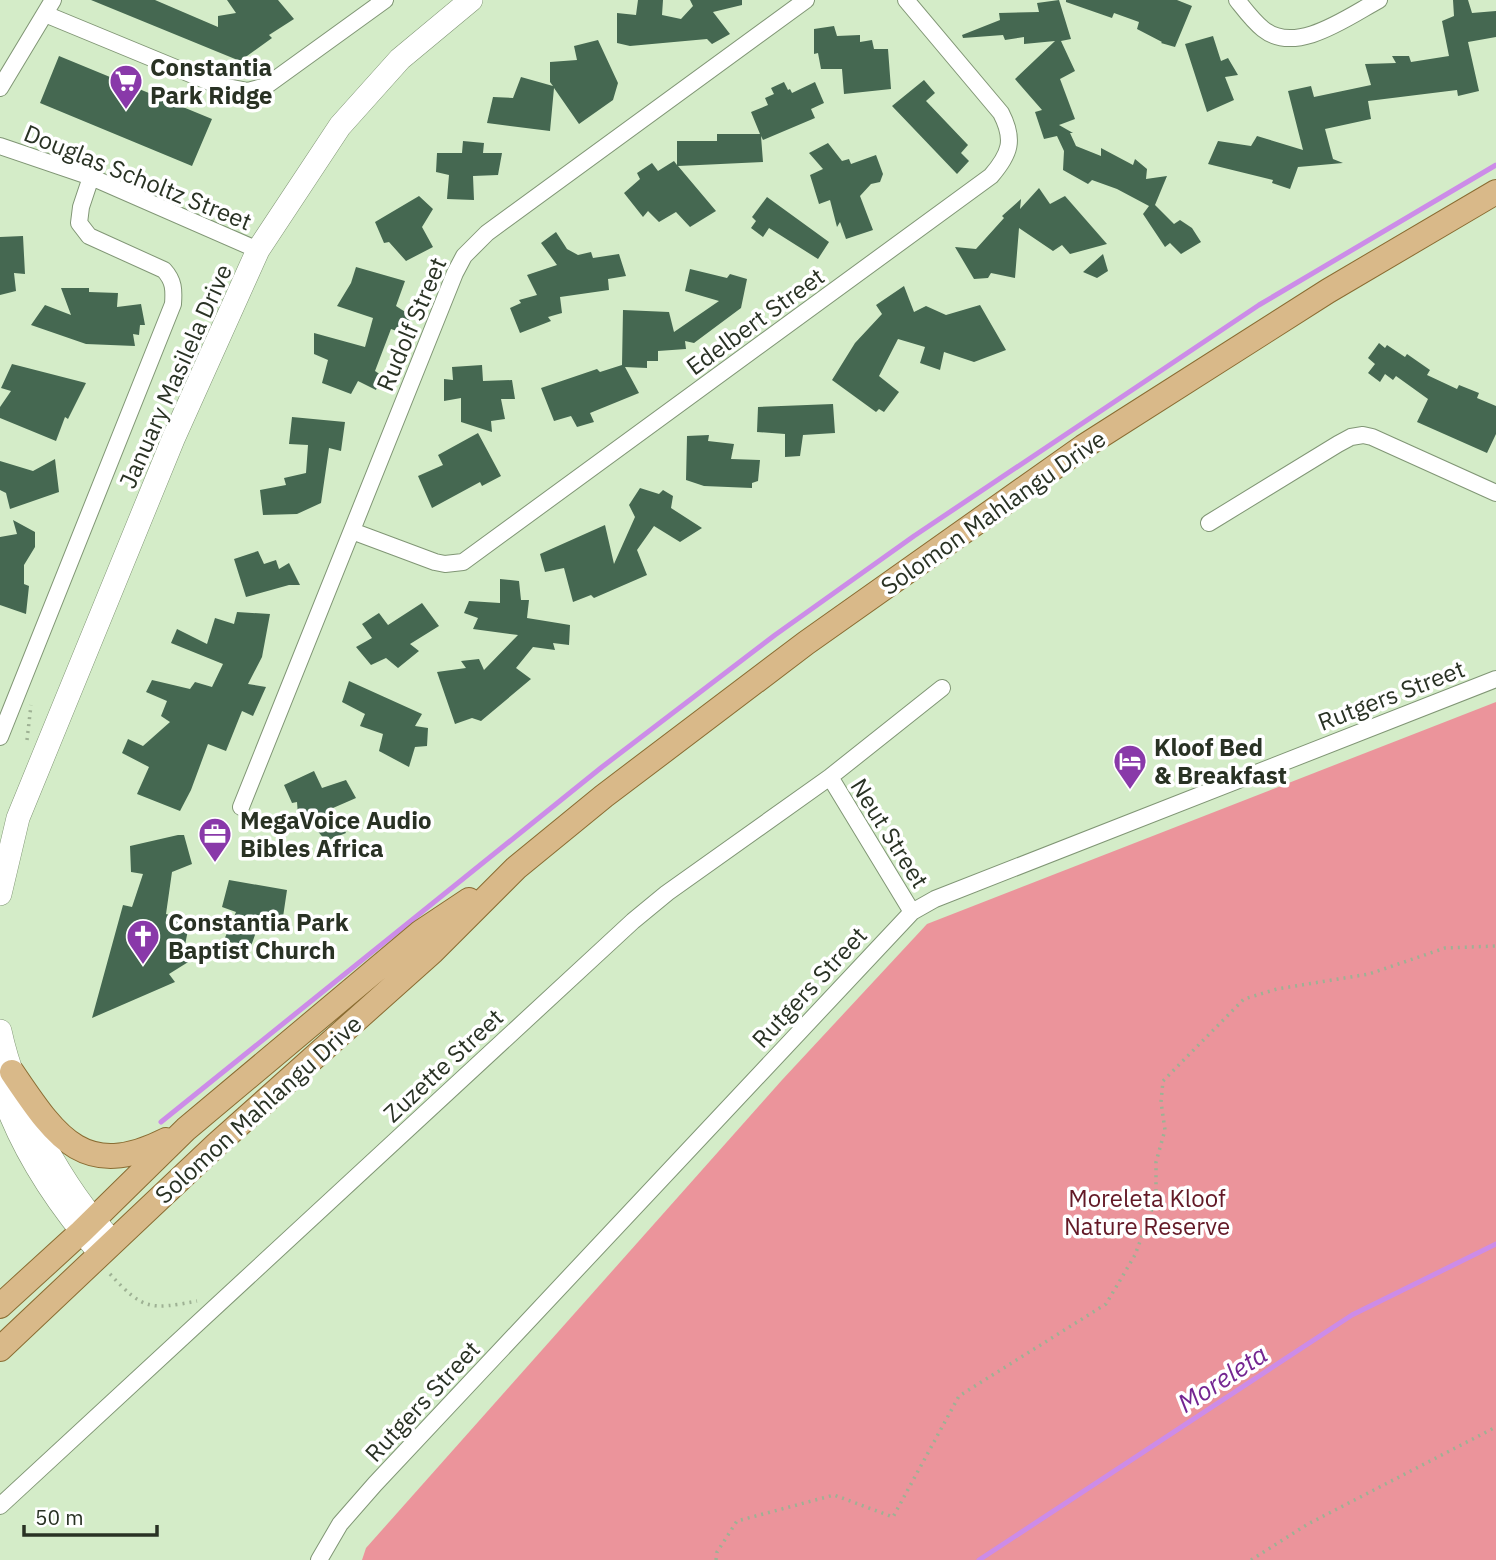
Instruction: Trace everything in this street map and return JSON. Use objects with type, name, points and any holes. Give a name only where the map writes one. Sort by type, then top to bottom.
[{"type":"main road","name":"January Masilela Drive","points":[[0,856],[15,829],[174,437],[258,250],[340,126],[400,60],[471,0]]},
{"type":"main road","name":"Solomon Mahlangu Drive","points":[[0,1306],[186,1129],[421,932],[516,868],[604,796],[796,650],[1083,447],[1328,290],[1496,192]]},
{"type":"main road","name":"January Masilela Drive","points":[[0,894],[15,829]]},
{"type":"main road","name":"Solomon Mahlangu Drive","points":[[0,1349],[216,1145],[432,952],[516,868]]},
{"type":"main road","points":[[0,1031],[6,1079],[31,1118],[87,1226],[103,1251]]},
{"type":"main road","points":[[6,1079],[69,1144],[90,1154],[134,1154],[186,1129]]},
{"type":"street","points":[[0,88],[49,7],[217,85],[248,91],[266,86],[385,0]]},
{"type":"street","name":"Rudolf Street","points":[[241,807],[455,273],[476,242],[806,0]]},
{"type":"street","name":"Edelbert Street","points":[[352,531],[435,562],[463,562],[991,176],[1004,161],[1009,147],[1009,128],[1001,113],[906,0]]},
{"type":"street","points":[[1237,0],[1265,30],[1284,38],[1296,39],[1310,36],[1379,0]]},
{"type":"street","name":"Douglas Scholtz Street","points":[[0,146],[91,177],[258,250]]},
{"type":"street","name":"January Masilela Drive","points":[[0,737],[173,304],[174,289],[171,278],[164,271],[89,236],[79,223],[80,207],[91,177]]},
{"type":"street","points":[[1209,523],[1338,444],[1363,435],[1384,441],[1496,493]]},
{"type":"street","name":"Rutgers Street","points":[[319,1560],[340,1524],[375,1484],[912,912],[935,899],[1496,679]]},
{"type":"street","name":"Zuzette Street","points":[[0,1506],[633,921],[667,893],[830,777],[942,688]]},
{"type":"street","name":"Neut Street","points":[[830,777],[912,912]]},
{"type":"path","points":[[26,752],[32,700]]},
{"type":"path","points":[[716,1560],[717,1552],[737,1521],[834,1495],[893,1517],[959,1396],[1107,1304],[1135,1255],[1156,1198],[1156,1161],[1164,1130],[1161,1102],[1163,1081],[1244,999],[1277,989],[1369,974],[1445,948],[1496,946]]},
{"type":"path","points":[[103,1251],[131,1297],[161,1308],[202,1300]]},
{"type":"path","points":[[1251,1560],[1308,1524],[1496,1427]]},
{"type":"green space","name":"Moreleta Kloof Nature Reserve","points":[[1496,702],[1496,1560],[362,1560],[366,1548],[782,1080],[927,924]]},
{"type":"building","points":[[91,0],[155,0],[218,27],[218,16],[236,13],[227,0],[278,0],[294,19],[269,35],[272,38],[240,61]]},
{"type":"building","points":[[638,0],[663,0],[662,15],[681,19],[693,6],[690,0],[742,0],[742,5],[713,12],[730,34],[712,44],[707,39],[630,46],[617,43],[617,13],[636,15]]},
{"type":"building","points":[[1059,0],[1071,39],[1061,41],[1075,71],[1060,79],[1075,119],[1059,125],[1073,133],[1070,133],[1076,146],[1101,156],[1101,148],[1133,165],[1135,159],[1147,169],[1146,179],[1167,176],[1155,205],[1174,224],[1180,220],[1192,228],[1201,242],[1181,254],[1170,243],[1165,247],[1143,214],[1149,206],[1117,189],[1092,180],[1088,184],[1063,170],[1064,151],[1057,136],[1044,139],[1035,112],[1042,110],[1015,79],[1055,41],[1024,44],[1024,37],[1005,40],[1003,35],[963,38],[962,35],[1000,20],[999,13],[1039,12],[1037,3]]},
{"type":"building","points":[[1066,0],[1177,0],[1192,6],[1175,47],[1161,43],[1137,29],[1139,22],[1114,13],[1112,18]]},
{"type":"building","points":[[1453,0],[1468,0],[1472,13],[1496,11],[1496,37],[1468,42],[1479,91],[1458,96],[1457,90],[1368,101],[1371,119],[1325,129],[1333,159],[1343,163],[1298,167],[1290,189],[1272,183],[1273,180],[1208,164],[1218,141],[1251,146],[1257,136],[1303,150],[1288,91],[1311,86],[1314,97],[1371,85],[1365,64],[1396,63],[1392,56],[1409,56],[1411,62],[1449,56],[1442,21],[1454,16]]},
{"type":"building","points":[[834,26],[837,36],[860,35],[860,42],[872,40],[874,49],[888,49],[891,89],[844,94],[842,69],[821,69],[818,53],[814,54],[814,29]]},
{"type":"building","points":[[1213,36],[1221,61],[1228,58],[1238,75],[1225,77],[1234,100],[1207,112],[1185,44]]},
{"type":"building","points":[[598,40],[618,83],[613,100],[579,124],[554,88],[550,131],[487,123],[493,97],[513,98],[521,77],[553,86],[550,82],[550,62],[577,60],[574,46]]},
{"type":"building","name":"Constantia Park Ridge","points":[[59,56],[212,119],[192,166],[40,103]]},
{"type":"building","points":[[924,80],[935,93],[926,101],[968,145],[961,153],[969,161],[957,174],[892,106]]},
{"type":"building","points":[[784,82],[792,93],[815,82],[824,103],[811,109],[815,118],[763,140],[761,136],[763,162],[678,166],[716,211],[690,227],[676,212],[659,222],[648,211],[643,217],[624,193],[640,179],[637,173],[652,163],[658,171],[674,161],[677,165],[677,141],[717,141],[717,134],[760,134],[751,112],[768,105],[765,98],[774,94],[771,88]]},
{"type":"building","points":[[463,141],[484,143],[483,153],[502,153],[498,175],[473,176],[474,200],[447,199],[449,175],[436,172],[437,153],[462,153]]},
{"type":"building","points":[[828,143],[842,161],[849,159],[851,164],[876,155],[883,174],[880,182],[871,184],[860,196],[873,230],[846,239],[840,222],[837,227],[830,200],[819,204],[810,175],[823,169],[809,153]]},
{"type":"building","points":[[1039,188],[1050,204],[1065,196],[1107,244],[1070,254],[1062,245],[1053,251],[1019,228],[1015,278],[991,273],[988,278],[974,279],[955,247],[976,249],[1004,218],[1002,216],[1021,199],[1020,209]]},
{"type":"building","points":[[419,196],[433,209],[422,227],[433,247],[406,261],[389,242],[384,243],[375,222]]},
{"type":"building","points":[[767,197],[829,242],[818,259],[769,228],[763,237],[751,228],[756,221],[752,217]]},
{"type":"building","points":[[556,232],[567,249],[578,255],[591,252],[593,258],[619,254],[626,276],[608,279],[609,290],[560,297],[562,313],[548,317],[551,321],[520,333],[510,308],[521,303],[519,300],[537,295],[527,275],[557,265],[541,243]]},
{"type":"building","points":[[23,236],[25,274],[14,273],[16,291],[0,295],[0,237]]},
{"type":"building","points":[[1103,254],[1108,271],[1097,278],[1083,272]]},
{"type":"building","points":[[356,267],[405,281],[396,306],[410,315],[408,335],[391,329],[375,371],[381,375],[376,390],[358,381],[351,394],[322,383],[328,360],[314,354],[314,333],[365,347],[373,318],[337,306],[351,283]]},
{"type":"building","points":[[690,269],[727,278],[730,274],[747,279],[741,308],[694,343],[685,341],[686,349],[658,351],[658,361],[647,361],[647,368],[625,367],[639,393],[590,413],[594,422],[577,427],[571,416],[554,421],[541,388],[597,369],[600,372],[622,365],[623,310],[669,312],[674,332],[719,301],[685,291]]},
{"type":"building","points":[[904,286],[914,312],[926,306],[946,315],[980,305],[1006,350],[974,362],[944,352],[940,370],[920,363],[925,347],[898,339],[879,376],[899,392],[884,412],[879,409],[876,412],[832,380],[855,343],[882,314],[876,305]]},
{"type":"building","points":[[61,288],[89,288],[89,292],[118,293],[117,307],[141,304],[145,325],[140,325],[139,335],[133,334],[135,346],[86,344],[31,325],[45,305],[71,315]]},
{"type":"building","points":[[1379,343],[1405,357],[1407,354],[1430,370],[1427,375],[1457,389],[1459,385],[1479,393],[1477,398],[1496,406],[1496,434],[1487,453],[1417,422],[1428,399],[1396,376],[1393,380],[1385,374],[1380,382],[1368,373],[1375,364],[1368,358]]},
{"type":"building","points":[[12,364],[86,383],[68,419],[65,417],[56,441],[0,418],[0,407],[11,391],[1,388]]},
{"type":"building","points":[[482,365],[483,381],[512,380],[515,399],[501,399],[505,419],[491,421],[492,432],[461,422],[461,398],[444,401],[444,379],[453,380],[452,367]]},
{"type":"building","points":[[833,404],[835,433],[803,435],[800,456],[785,457],[785,434],[757,432],[758,407]]},
{"type":"building","points":[[292,417],[345,422],[341,451],[329,448],[321,503],[297,514],[263,515],[260,490],[286,485],[284,478],[306,473],[308,445],[289,444]]},
{"type":"building","points":[[478,433],[501,476],[482,486],[480,482],[432,508],[418,476],[443,465],[438,455]]},
{"type":"building","points":[[709,435],[708,441],[734,444],[731,459],[760,460],[758,481],[752,483],[752,488],[704,486],[686,480],[687,436]]},
{"type":"building","points":[[55,459],[59,492],[10,509],[6,493],[0,490],[0,461],[33,471]]},
{"type":"building","points":[[640,488],[659,494],[663,490],[673,496],[671,508],[702,528],[680,542],[654,526],[637,550],[647,575],[594,598],[591,595],[573,602],[564,568],[545,572],[540,554],[605,525],[614,564],[635,517],[629,505]]},
{"type":"building","points":[[13,520],[35,532],[35,547],[24,565],[24,584],[29,586],[26,614],[0,605],[0,537],[17,534]]},
{"type":"building","points":[[258,551],[264,564],[276,560],[279,569],[289,563],[300,585],[289,585],[246,597],[234,559]]},
{"type":"building","points":[[500,579],[519,581],[521,600],[529,600],[527,618],[570,625],[569,645],[553,643],[555,650],[533,647],[516,668],[531,679],[481,721],[472,718],[455,724],[437,672],[466,668],[461,661],[479,659],[484,670],[518,635],[473,629],[478,618],[464,613],[469,601],[500,603]]},
{"type":"building","points":[[422,603],[439,626],[410,644],[419,651],[398,668],[386,658],[371,665],[356,647],[372,638],[362,624],[379,613],[388,625]]},
{"type":"building","points":[[237,612],[270,614],[262,657],[248,684],[266,687],[253,716],[242,711],[226,751],[208,744],[180,811],[137,794],[149,767],[122,753],[128,739],[143,746],[170,722],[161,716],[167,701],[146,692],[152,680],[190,689],[195,682],[212,687],[223,664],[171,643],[177,629],[207,644],[215,618],[234,624]]},
{"type":"building","points":[[349,681],[422,714],[415,726],[428,728],[427,746],[415,747],[409,767],[379,751],[383,734],[360,726],[365,714],[342,702]]},
{"type":"building","points":[[314,771],[322,788],[346,780],[356,798],[333,808],[346,833],[326,841],[315,828],[299,828],[297,802],[292,803],[284,785]]},
{"type":"building","name":"Constantia Park Baptist Church","points":[[184,835],[192,864],[172,872],[166,914],[190,920],[184,950],[193,959],[169,974],[175,982],[92,1018],[123,905],[132,907],[143,874],[131,872],[130,846]]},
{"type":"building","points":[[229,880],[287,890],[283,917],[258,916],[250,949],[224,940],[236,912],[222,907]]},
{"type":"waterway","points":[[161,1122],[602,767],[775,635],[914,536],[1259,305],[1496,165]]},
{"type":"waterway","name":"Moreleta","points":[[979,1560],[1352,1315],[1496,1244]]},
{"type":"place","name":"Constantia Park Ridge","points":[[126,111]]},
{"type":"place","name":"Kloof Bed & Breakfast","points":[[1130,791]]},
{"type":"place","name":"MegaVoice Audio Bibles Africa","points":[[215,864]]},
{"type":"place","name":"Constantia Park Baptist Church","points":[[143,966]]}]
